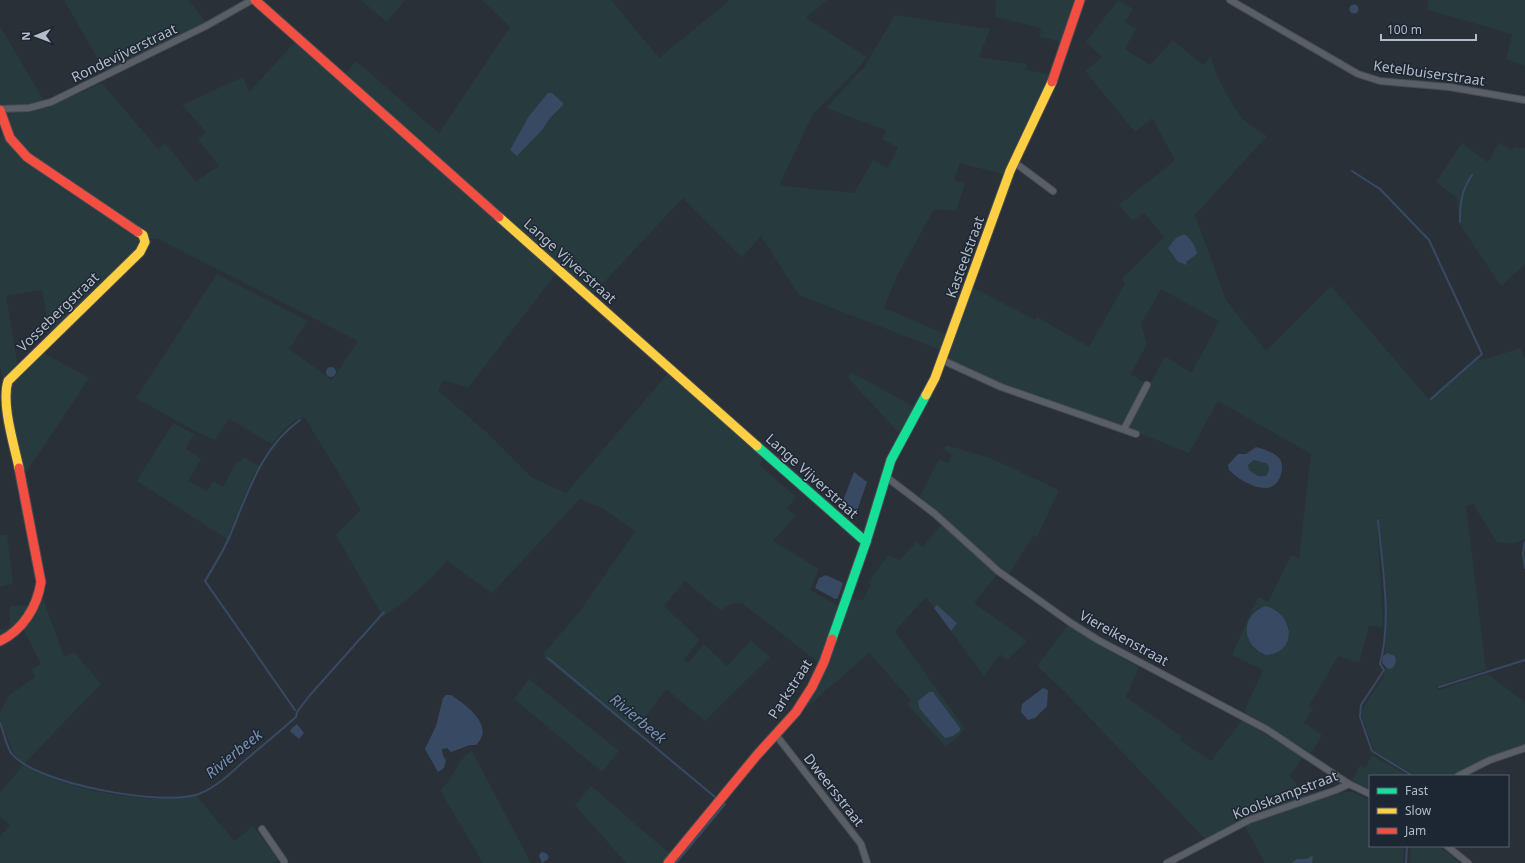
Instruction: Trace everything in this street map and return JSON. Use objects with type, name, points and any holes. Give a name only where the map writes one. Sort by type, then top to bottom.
[{"type":"street","name":"Rondevijverstraat","points":[[0,109],[30,108],[51,102],[206,26],[252,0]]},
{"type":"street","name":"Lange Vijverstraat","points":[[255,0],[866,542]]},
{"type":"street","name":"Kasteelstraat","points":[[885,476],[891,460],[927,396],[942,360],[1014,162],[1050,86],[1080,0]]},
{"type":"street","name":"Ketelbuiserstraat","points":[[1230,0],[1358,74],[1380,81],[1449,87],[1525,100]]},
{"type":"street","name":"Vossebergstraat","points":[[0,109],[10,138],[26,157],[143,235],[145,242],[140,252],[8,381],[6,388],[7,405],[41,582],[36,600],[27,615],[10,636],[0,641]]},
{"type":"street","points":[[1014,162],[1053,191]]},
{"type":"street","points":[[942,360],[1001,387],[1136,434]]},
{"type":"street","points":[[1124,429],[1147,385]]},
{"type":"street","name":"Parkstraat","points":[[668,863],[757,755],[776,736],[796,712],[812,687],[824,662],[866,542],[885,476]]},
{"type":"street","name":"Viereikenstraat","points":[[885,476],[936,514],[998,571],[1071,624],[1098,640],[1266,729],[1349,784],[1369,794]]},
{"type":"street","name":"Dweersstraat","points":[[776,736],[861,844],[867,863]]},
{"type":"street","points":[[1460,775],[1490,760],[1525,748]]},
{"type":"street","name":"Koolskampstraat","points":[[1167,863],[1249,820],[1336,790],[1349,784]]},
{"type":"street","points":[[262,829],[283,862]]},
{"type":"street","points":[[1448,847],[1468,863]]},
{"type":"green space","points":[[64,0],[188,0],[207,23],[106,73]]},
{"type":"green space","points":[[361,0],[405,0],[387,22]]},
{"type":"green space","points":[[482,0],[611,0],[659,58],[730,0],[827,0],[806,18],[867,57],[856,71],[813,114],[780,184],[784,186],[854,193],[873,160],[888,168],[898,147],[882,139],[886,130],[826,108],[864,67],[895,15],[990,29],[979,57],[1027,64],[1026,70],[1051,75],[1005,175],[960,163],[954,180],[965,184],[956,211],[934,209],[897,276],[884,308],[948,335],[943,351],[799,295],[761,236],[742,257],[683,198],[591,296],[343,76],[356,61],[439,133],[510,27]]},
{"type":"green space","points":[[996,0],[1075,0],[1062,42],[1040,37],[1041,28],[995,17]]},
{"type":"green space","points":[[1118,0],[1133,9],[1125,22],[1136,29],[1125,49],[1150,65],[1173,40],[1203,65],[1211,56],[1220,80],[1239,114],[1249,124],[1267,136],[1195,215],[1226,300],[1266,351],[1331,286],[1429,399],[1477,356],[1480,361],[1520,348],[1525,359],[1525,538],[1512,543],[1497,542],[1473,504],[1466,506],[1486,670],[1437,686],[1437,688],[1439,690],[1487,674],[1525,702],[1525,745],[1489,757],[1452,775],[1415,775],[1374,751],[1361,714],[1363,708],[1382,680],[1386,668],[1390,667],[1385,653],[1386,592],[1379,518],[1377,518],[1383,627],[1369,626],[1359,663],[1338,656],[1309,706],[1313,709],[1304,723],[1322,735],[1311,753],[1244,712],[1263,670],[1232,655],[1258,597],[1268,602],[1291,555],[1299,558],[1311,454],[1218,401],[1189,453],[1126,428],[1165,356],[1191,373],[1219,321],[1161,289],[1141,324],[1147,344],[1131,374],[1146,384],[1124,425],[1120,425],[1005,387],[949,361],[947,357],[972,287],[1035,320],[1037,317],[1089,347],[1125,284],[1123,278],[1164,237],[1144,213],[1132,221],[1119,205],[1175,160],[1152,118],[1135,132],[1085,71],[1102,57],[1086,42]],"holes":[[[1197,254],[1185,262],[1187,265],[1178,262],[1175,257]],[[1259,608],[1270,609],[1277,612],[1289,628],[1257,652],[1250,644],[1248,634],[1252,614]]]},
{"type":"green space","points":[[1428,0],[1525,0],[1525,66],[1506,59],[1512,34],[1427,10]]},
{"type":"green space","points":[[0,26],[44,101],[31,105],[0,105]]},
{"type":"green space","points":[[296,41],[558,271],[468,388],[444,380],[438,390],[485,431],[531,477],[566,493],[670,371],[765,457],[759,465],[796,497],[787,508],[796,516],[773,541],[819,569],[810,590],[840,607],[819,663],[743,604],[731,604],[721,611],[685,581],[664,606],[700,640],[684,659],[688,663],[704,644],[727,666],[751,640],[770,657],[705,721],[666,689],[634,732],[545,659],[544,653],[580,611],[635,531],[602,508],[580,499],[492,593],[447,561],[417,591],[383,617],[336,535],[361,510],[305,418],[300,418],[291,423],[272,444],[229,419],[215,440],[195,431],[136,398],[217,274],[308,321],[289,349],[332,380],[358,341],[158,239],[141,238],[141,246],[50,336],[42,290],[6,296],[18,367],[3,379],[0,364],[0,138],[2,137],[0,111],[45,108],[102,83],[158,149],[165,143],[196,181],[219,166],[198,139],[206,132],[182,105],[243,77],[249,92]]},
{"type":"green space","points":[[1462,143],[1488,162],[1499,143],[1512,150],[1514,147],[1525,148],[1525,264],[1501,286],[1459,223],[1457,198],[1436,182]]},
{"type":"green space","points":[[42,352],[89,378],[23,477],[9,394],[11,382]]},
{"type":"green space","points":[[851,372],[916,408],[901,435],[848,378]]},
{"type":"green space","points":[[173,423],[194,434],[186,449],[201,459],[188,481],[207,491],[213,481],[223,487],[237,461],[240,463],[243,457],[259,466],[253,476],[227,539],[137,481]]},
{"type":"green space","points":[[946,445],[990,458],[1059,490],[1037,537],[1034,535],[1009,574],[987,557],[920,496],[939,459],[948,463],[952,454],[943,449]]},
{"type":"green space","points":[[1254,460],[1268,464],[1269,470],[1266,476],[1258,476],[1249,470],[1248,465]]},
{"type":"green space","points":[[943,526],[997,575],[974,603],[1027,641],[1007,660],[1000,654],[984,676],[951,631],[957,623],[937,606],[934,608],[926,597],[895,631],[965,729],[956,739],[945,746],[907,704],[911,700],[869,653],[800,713],[850,597],[862,601],[871,585],[868,583],[888,555],[900,560],[916,542],[923,547],[939,527]],"holes":[[[921,699],[960,731],[953,736],[942,735],[919,708],[918,701]]]},
{"type":"green space","points":[[0,535],[7,535],[13,584],[0,587]]},
{"type":"green space","points":[[41,593],[64,657],[74,652],[101,684],[23,765],[14,754],[0,721],[0,713],[8,696],[35,677],[32,669],[41,664],[23,629]]},
{"type":"green space","points":[[30,605],[15,627],[0,638],[0,629],[10,629],[10,606]]},
{"type":"green space","points":[[1067,626],[1070,626],[1099,645],[1139,667],[1126,697],[1182,737],[1180,740],[1211,761],[1242,720],[1303,757],[1290,776],[1306,797],[1261,812],[1205,839],[1065,692],[1037,666]]},
{"type":"green space","points":[[529,679],[619,751],[602,772],[514,699]]},
{"type":"green space","points":[[472,751],[531,863],[483,863],[440,790],[449,781],[462,759]]},
{"type":"green space","points":[[1372,755],[1407,775],[1369,775],[1369,789],[1352,781],[1360,765],[1365,768]]},
{"type":"green space","points":[[23,765],[55,780],[111,794],[130,797],[166,799],[197,796],[234,841],[253,826],[279,860],[272,863],[0,863],[0,837],[10,824],[0,817],[0,793]]},
{"type":"green space","points":[[591,786],[670,854],[662,863],[626,863],[575,805]]},
{"type":"green space","points":[[1346,792],[1352,792],[1369,800],[1369,847],[1404,847],[1403,863],[1265,863],[1244,825],[1290,808]]},
{"type":"green space","points":[[1411,847],[1440,847],[1460,863],[1410,863]]},
{"type":"water","points":[[1354,4],[1359,9],[1354,14],[1349,9]]},
{"type":"water","points":[[548,93],[552,93],[563,103],[563,105],[517,156],[510,150],[529,116]]},
{"type":"water","points":[[1186,235],[1191,241],[1196,248],[1197,254],[1186,262],[1187,265],[1178,262],[1168,248],[1176,238]]},
{"type":"water","points":[[329,367],[333,367],[335,368],[335,376],[329,377],[326,374],[326,370]]},
{"type":"water","points":[[1256,447],[1271,452],[1279,458],[1282,469],[1279,479],[1274,485],[1267,488],[1260,488],[1251,485],[1235,476],[1229,470],[1228,465],[1238,454],[1246,454]],"holes":[[[1254,460],[1268,464],[1269,470],[1266,476],[1258,476],[1249,470],[1248,465]]]},
{"type":"water","points":[[854,472],[867,482],[857,511],[843,501]]},
{"type":"water","points":[[826,575],[843,583],[838,598],[835,599],[815,588],[819,578]]},
{"type":"water","points":[[937,605],[957,623],[951,631],[934,608]]},
{"type":"water","points":[[1265,606],[1282,616],[1287,623],[1289,632],[1288,640],[1284,647],[1277,652],[1266,655],[1258,651],[1252,645],[1248,638],[1247,630],[1251,616],[1257,610]]},
{"type":"water","points":[[1387,653],[1395,656],[1396,662],[1393,668],[1388,669],[1382,663],[1383,656]]},
{"type":"water","points":[[1043,688],[1048,690],[1047,706],[1035,718],[1028,720],[1021,712],[1022,704]]},
{"type":"water","points":[[929,692],[933,692],[960,728],[960,731],[953,736],[945,738],[919,708],[918,701]]},
{"type":"water","points":[[446,695],[451,695],[471,710],[481,723],[483,731],[481,738],[476,745],[470,745],[451,752],[447,748],[442,749],[443,756],[446,760],[444,768],[438,772],[425,749],[436,726],[443,698]]},
{"type":"water","points":[[297,724],[304,733],[299,739],[290,731]]},
{"type":"water","points":[[541,852],[546,853],[549,857],[542,863],[539,856]]},
{"type":"water","points":[[1311,856],[1313,857],[1312,863],[1291,863],[1297,859],[1307,859]]},
{"type":"waterway","points":[[1352,171],[1380,189],[1429,240],[1482,354],[1431,399]]},
{"type":"waterway","points":[[1460,222],[1462,198],[1465,187],[1472,175]]},
{"type":"waterway","points":[[295,710],[205,581],[225,546],[248,491],[264,459],[274,445],[300,420]]},
{"type":"waterway","points":[[1378,520],[1384,574],[1386,611],[1384,647],[1380,664],[1384,670],[1361,705],[1360,717],[1372,751],[1411,775]]},
{"type":"waterway","points":[[1525,542],[1523,553],[1525,568]]},
{"type":"waterway","name":"Rivierbeek","points":[[0,723],[8,747],[12,754],[25,765],[46,775],[101,790],[131,795],[182,797],[199,794],[222,780],[296,717],[297,712],[310,695],[384,612]]},
{"type":"waterway","name":"Rivierbeek","points":[[548,658],[715,797]]},
{"type":"waterway","points":[[1439,687],[1525,660]]},
{"type":"waterway","name":"Rivierbeek","points":[[676,863],[725,804]]},
{"type":"waterway","points":[[1406,863],[1407,847]]},
{"type":"traffic: fast","points":[[832,639],[866,542],[891,460],[926,395]]},
{"type":"traffic: fast","points":[[757,446],[866,542]]},
{"type":"traffic: slow","points":[[926,395],[935,378],[1010,171],[1052,82]]},
{"type":"traffic: slow","points":[[499,217],[757,446]]},
{"type":"traffic: slow","points":[[19,468],[7,412],[6,390],[8,381],[140,252],[145,242],[143,235],[138,232]]},
{"type":"traffic: jam","points":[[255,0],[499,217]]},
{"type":"traffic: jam","points":[[1052,82],[1080,0]]},
{"type":"traffic: jam","points":[[0,110],[10,138],[27,157],[138,232]]},
{"type":"traffic: jam","points":[[0,641],[16,631],[28,617],[36,600],[41,582],[19,468]]},
{"type":"traffic: jam","points":[[668,863],[757,755],[796,712],[812,687],[824,662],[832,639]]}]
